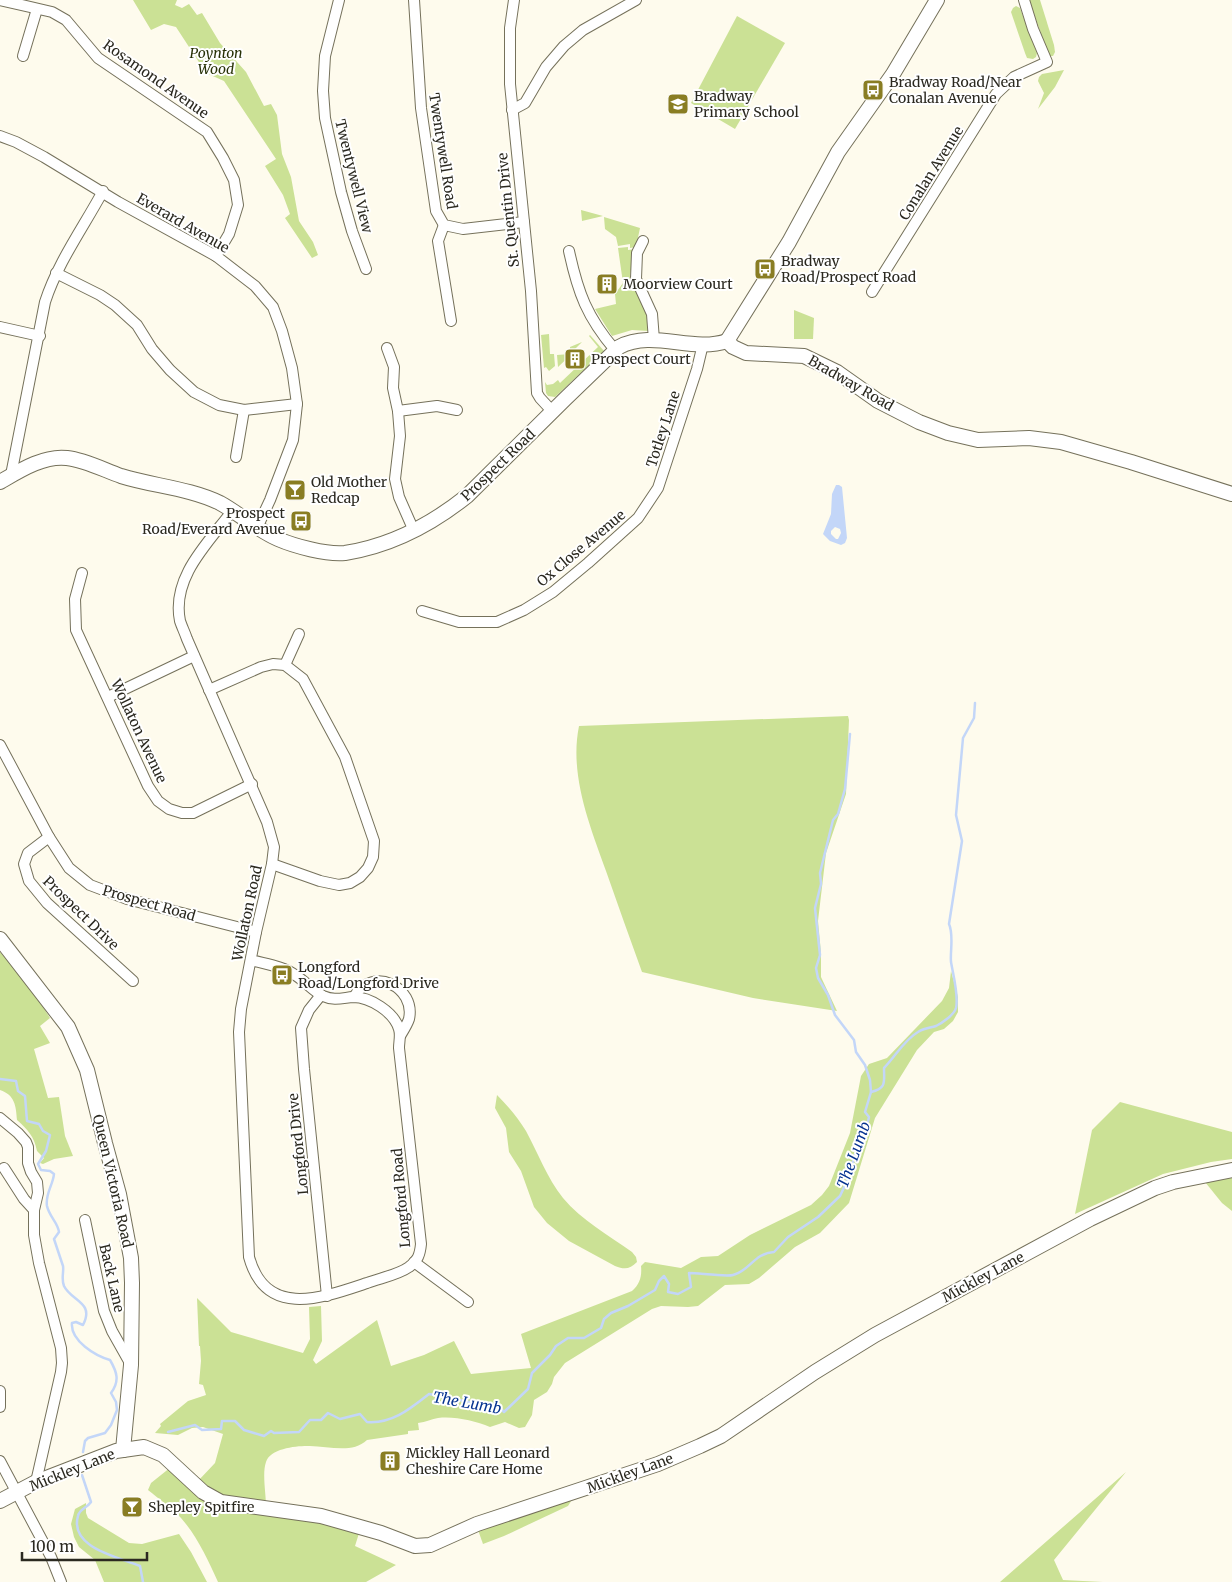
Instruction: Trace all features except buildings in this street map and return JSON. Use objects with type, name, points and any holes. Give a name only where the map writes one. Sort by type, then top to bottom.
[{"type":"street","name":"Rosamond Avenue","points":[[0,0],[52,12],[66,20],[98,58],[207,132],[224,158],[234,180],[238,205],[229,234],[216,256]]},
{"type":"street","name":"Twentywell View","points":[[339,0],[325,56],[323,91],[325,118],[341,192],[352,231],[366,269]]},
{"type":"street","name":"Twentywell Road","points":[[414,0],[420,108],[436,210],[444,225],[463,229],[524,222]]},
{"type":"street","name":"St. Quentin Drive","points":[[514,0],[510,28],[510,84],[534,325],[537,393],[552,411]]},
{"type":"street","points":[[512,110],[525,103],[546,67],[564,46],[583,30],[636,0]]},
{"type":"street","points":[[727,341],[793,234],[838,152],[893,74],[937,0]]},
{"type":"street","name":"Conalan Avenue","points":[[872,292],[996,94],[1014,77],[1047,62],[1033,29],[1024,0]]},
{"type":"street","points":[[23,56],[37,9]]},
{"type":"street","name":"Everard Avenue","points":[[0,136],[37,153],[216,256],[255,286],[273,307],[282,330],[292,368],[297,404],[293,440],[258,528]]},
{"type":"street","points":[[6,478],[40,336],[45,302],[56,273],[102,192]]},
{"type":"street","points":[[444,225],[438,241],[451,321]]},
{"type":"street","points":[[643,241],[637,253],[636,279],[652,314],[654,340]]},
{"type":"street","points":[[569,251],[575,281],[582,302],[598,329],[615,350]]},
{"type":"street","points":[[56,273],[100,295],[115,305],[137,325],[152,349],[170,370],[194,392],[219,405],[244,410],[297,404]]},
{"type":"street","points":[[0,327],[40,336]]},
{"type":"street","name":"Prospect Road","points":[[6,478],[33,464],[51,459],[66,458],[128,478],[198,494],[233,510],[279,540],[321,551],[343,553],[381,544],[414,531],[468,496],[615,350],[632,342],[654,340],[712,345],[727,341]]},
{"type":"street","name":"Bradway Road","points":[[727,341],[733,347],[746,353],[804,356],[838,372],[878,401],[919,422],[948,433],[978,440],[1029,438],[1052,440],[1131,462],[1232,494]]},
{"type":"street","name":"Totley Lane","points":[[638,518],[658,488],[695,375],[703,344]]},
{"type":"street","points":[[387,348],[394,367],[393,388],[398,410],[400,436],[395,479],[399,497],[414,531]]},
{"type":"street","points":[[398,410],[437,406],[457,410]]},
{"type":"street","points":[[236,457],[244,410]]},
{"type":"street","name":"Wollaton Road","points":[[233,510],[191,566],[181,584],[179,604],[180,621],[252,784],[274,847],[272,864],[256,932],[239,1032],[249,1257],[253,1270],[259,1280],[273,1293],[312,1299],[328,1296]]},
{"type":"street","name":"Ox Close Avenue","points":[[426,615],[458,622],[497,622],[524,610],[554,592],[638,518]]},
{"type":"street","name":"Wollaton Avenue","points":[[82,573],[75,599],[76,630],[148,786],[158,801],[169,809],[182,814],[193,813],[252,784]]},
{"type":"street","points":[[285,665],[299,634]]},
{"type":"street","points":[[108,697],[194,656]]},
{"type":"street","points":[[209,690],[261,667],[273,664],[285,665],[303,679],[345,757],[374,841],[373,857],[368,868],[360,877],[350,883],[338,885],[320,881],[272,864]]},
{"type":"street","name":"Prospect Road","points":[[0,745],[49,837],[70,868],[90,885],[127,899],[256,932]]},
{"type":"street","name":"Prospect Drive","points":[[49,837],[28,853],[24,864],[29,882],[47,903],[133,982]]},
{"type":"street","name":"Queen Victoria Road","points":[[0,939],[68,1027],[87,1070],[105,1144],[120,1194],[131,1258],[132,1365],[122,1450]]},
{"type":"street","name":"Longford Road","points":[[251,960],[293,973],[321,995],[336,1000],[354,997],[364,998],[390,1014],[399,1029],[399,1048],[421,1244],[420,1252],[414,1262],[405,1270],[328,1296]]},
{"type":"street","name":"Longford Road","points":[[354,997],[358,989],[374,981],[382,981],[395,987],[408,1004],[409,1012],[409,1019],[400,1036]]},
{"type":"street","name":"Longford Drive","points":[[321,995],[305,1016],[302,1028],[304,1069],[328,1296]]},
{"type":"street","points":[[0,1118],[18,1133],[28,1147],[28,1163],[38,1188],[34,1210],[34,1235],[39,1263],[61,1348],[62,1363],[36,1482]]},
{"type":"street","points":[[4,1168],[24,1199],[34,1210]]},
{"type":"street","name":"Mickley Lane","points":[[0,1501],[36,1482],[85,1463],[122,1450],[144,1447],[163,1455],[203,1492],[221,1502],[320,1516],[381,1533],[415,1546],[430,1545],[477,1524],[658,1464],[700,1446],[721,1436],[815,1372],[875,1335],[1090,1219],[1155,1188],[1173,1182],[1232,1170]]},
{"type":"street","name":"Back Lane","points":[[85,1220],[104,1311],[112,1332],[132,1365]]},
{"type":"street","points":[[414,1262],[468,1302]]},
{"type":"street","points":[[0,1391],[0,1407]]},
{"type":"street","points":[[0,1461],[50,1557],[60,1582]]},
{"type":"green space","name":"Poynton Wood","points":[[133,0],[177,0],[175,5],[182,8],[189,4],[197,15],[202,13],[220,43],[246,72],[264,106],[271,104],[277,115],[282,154],[291,177],[299,221],[313,242],[318,255],[312,258],[285,218],[290,214],[283,195],[265,166],[276,159],[224,81],[206,73],[176,27],[164,24],[151,30]]},
{"type":"green space","points":[[1029,0],[1040,0],[1054,45],[1055,52],[1053,56],[1049,56]]},
{"type":"green space","points":[[1016,6],[1020,8],[1037,53],[1033,59],[1027,58],[1011,12]]},
{"type":"green space","points":[[737,16],[785,43],[735,129],[691,103]]},
{"type":"green space","points":[[1064,70],[1055,87],[1038,109],[1044,93],[1038,81],[1039,77],[1042,74]]},
{"type":"green space","points":[[581,210],[603,216],[582,221]]},
{"type":"green space","points":[[604,217],[640,228],[636,247],[630,248],[630,244],[618,246],[616,237],[605,229]]},
{"type":"green space","points":[[628,247],[628,250],[636,249],[630,275],[647,313],[649,331],[632,330],[612,336],[595,309],[616,304],[615,294],[623,283],[618,248]]},
{"type":"green space","points":[[794,310],[814,318],[813,339],[794,339]]},
{"type":"green space","points":[[549,334],[550,354],[554,354],[555,366],[549,371],[546,367],[544,368],[541,335]]},
{"type":"green space","points":[[590,335],[604,351],[555,397],[548,396],[545,382],[547,385],[553,384],[558,380],[560,383],[598,347]]},
{"type":"green space","points":[[582,342],[558,367],[557,355],[570,354],[570,347]]},
{"type":"green space","points":[[848,716],[846,794],[826,853],[818,921],[821,977],[837,1011],[753,998],[642,972],[583,800],[577,763],[579,726]]},
{"type":"green space","points":[[0,952],[26,980],[50,1018],[40,1026],[50,1043],[34,1049],[48,1098],[59,1097],[65,1136],[73,1156],[54,1159],[43,1164],[40,1163],[44,1158],[37,1151],[30,1134],[17,1120],[12,1098],[0,1090]]},
{"type":"green space","points":[[951,971],[958,997],[958,1012],[953,1021],[944,1029],[934,1032],[917,1050],[875,1118],[849,1203],[820,1233],[795,1247],[759,1278],[749,1284],[725,1285],[698,1306],[661,1306],[652,1309],[565,1363],[554,1377],[547,1392],[534,1400],[532,1415],[525,1427],[519,1428],[505,1422],[490,1427],[465,1420],[438,1418],[418,1423],[419,1430],[408,1431],[408,1434],[367,1440],[361,1445],[354,1447],[307,1446],[283,1449],[272,1454],[266,1462],[264,1478],[266,1505],[227,1500],[198,1481],[215,1463],[223,1434],[203,1427],[192,1428],[178,1435],[155,1433],[161,1426],[160,1424],[188,1401],[206,1395],[203,1385],[199,1384],[201,1361],[197,1298],[231,1332],[303,1353],[310,1339],[309,1307],[321,1306],[322,1341],[313,1360],[316,1364],[377,1320],[391,1366],[424,1355],[454,1341],[471,1374],[531,1368],[521,1334],[632,1291],[639,1283],[641,1266],[645,1262],[681,1268],[701,1257],[718,1256],[750,1235],[811,1205],[822,1195],[829,1186],[850,1133],[861,1076],[869,1064],[887,1058],[942,1001],[949,988]]},
{"type":"green space","points":[[497,1095],[523,1126],[547,1174],[563,1198],[587,1221],[632,1252],[637,1262],[627,1268],[615,1266],[569,1241],[547,1223],[534,1207],[521,1171],[509,1152],[506,1128],[495,1108]]},
{"type":"green space","points":[[1120,1102],[1232,1132],[1232,1159],[1211,1162],[1163,1174],[1075,1214],[1092,1130]]},
{"type":"green space","points":[[1232,1178],[1232,1211],[1222,1203],[1205,1182]]},
{"type":"green space","points":[[171,1467],[200,1496],[312,1518],[360,1530],[355,1546],[396,1565],[366,1582],[218,1582],[202,1548],[187,1525],[173,1510],[148,1490],[151,1483]]},
{"type":"green space","points":[[1126,1472],[1054,1560],[1063,1580],[1103,1582],[1000,1582]]},
{"type":"green space","points":[[573,1498],[568,1506],[483,1544],[478,1530]]},
{"type":"green space","points":[[86,1503],[88,1518],[129,1543],[142,1544],[179,1534],[207,1582],[104,1582],[95,1560],[79,1547],[71,1524],[75,1509]]},
{"type":"water","points":[[836,485],[842,487],[847,538],[845,543],[841,545],[830,541],[823,534],[831,514],[832,494]],"holes":[[[835,527],[840,529],[841,533],[838,539],[836,539],[831,534],[831,531]]]},
{"type":"waterway","points":[[871,1092],[880,1089],[884,1084],[884,1068],[908,1039],[920,1031],[941,1023],[956,1008],[956,991],[951,962],[952,938],[949,924],[962,841],[956,815],[963,738],[974,718],[975,703]]},
{"type":"waterway","name":"The Lumb","points":[[168,1432],[195,1425],[202,1430],[221,1429],[222,1421],[235,1421],[244,1430],[264,1436],[271,1431],[274,1433],[299,1432],[310,1420],[321,1420],[328,1413],[340,1419],[360,1414],[367,1422],[385,1421],[415,1405],[429,1394],[494,1407],[497,1405],[504,1412],[528,1389],[532,1373],[556,1346],[568,1338],[584,1338],[601,1328],[604,1319],[611,1313],[628,1306],[655,1290],[659,1281],[664,1276],[669,1284],[668,1292],[678,1294],[691,1287],[689,1273],[724,1276],[739,1273],[762,1255],[774,1252],[788,1237],[818,1217],[840,1196],[847,1181],[863,1130],[866,1130],[869,1117],[865,1112],[871,1092],[870,1080],[865,1065],[856,1052],[854,1040],[835,1015],[828,995],[818,978],[816,968],[820,955],[815,908],[821,884],[820,873],[833,820],[838,814],[845,789],[850,734]]},
{"type":"waterway","points":[[0,1079],[16,1081],[18,1091],[25,1096],[27,1121],[39,1124],[43,1131],[50,1135],[46,1151],[38,1164],[41,1170],[50,1171],[54,1174],[47,1197],[47,1206],[59,1232],[54,1239],[63,1266],[63,1283],[67,1291],[81,1302],[86,1311],[83,1325],[76,1322],[72,1323],[72,1330],[79,1342],[85,1347],[110,1360],[116,1373],[116,1384],[111,1393],[116,1402],[117,1410],[111,1425],[105,1433],[88,1438],[85,1441],[83,1452]]},
{"type":"waterway","points":[[82,1475],[91,1502],[81,1510],[78,1516],[77,1527],[81,1536],[88,1544],[98,1550],[140,1566],[143,1582]]},
{"type":"place","name":"Bradway Road/Near Conalan Avenue","points":[[873,90]]},
{"type":"place","name":"Bradway Primary School","points":[[678,104]]},
{"type":"place","name":"Bradway Road/Prospect Road","points":[[765,269]]},
{"type":"place","name":"Moorview Court","points":[[607,284]]},
{"type":"place","name":"Prospect Court","points":[[575,359]]},
{"type":"place","name":"Old Mother Redcap","points":[[295,490]]},
{"type":"place","name":"Prospect Road/Everard Avenue","points":[[301,521]]},
{"type":"place","name":"Longford Road/Longford Drive","points":[[282,975]]},
{"type":"place","name":"Mickley Hall Leonard Cheshire Care Home","points":[[390,1461]]},
{"type":"place","name":"Shepley Spitfire","points":[[132,1507]]}]
